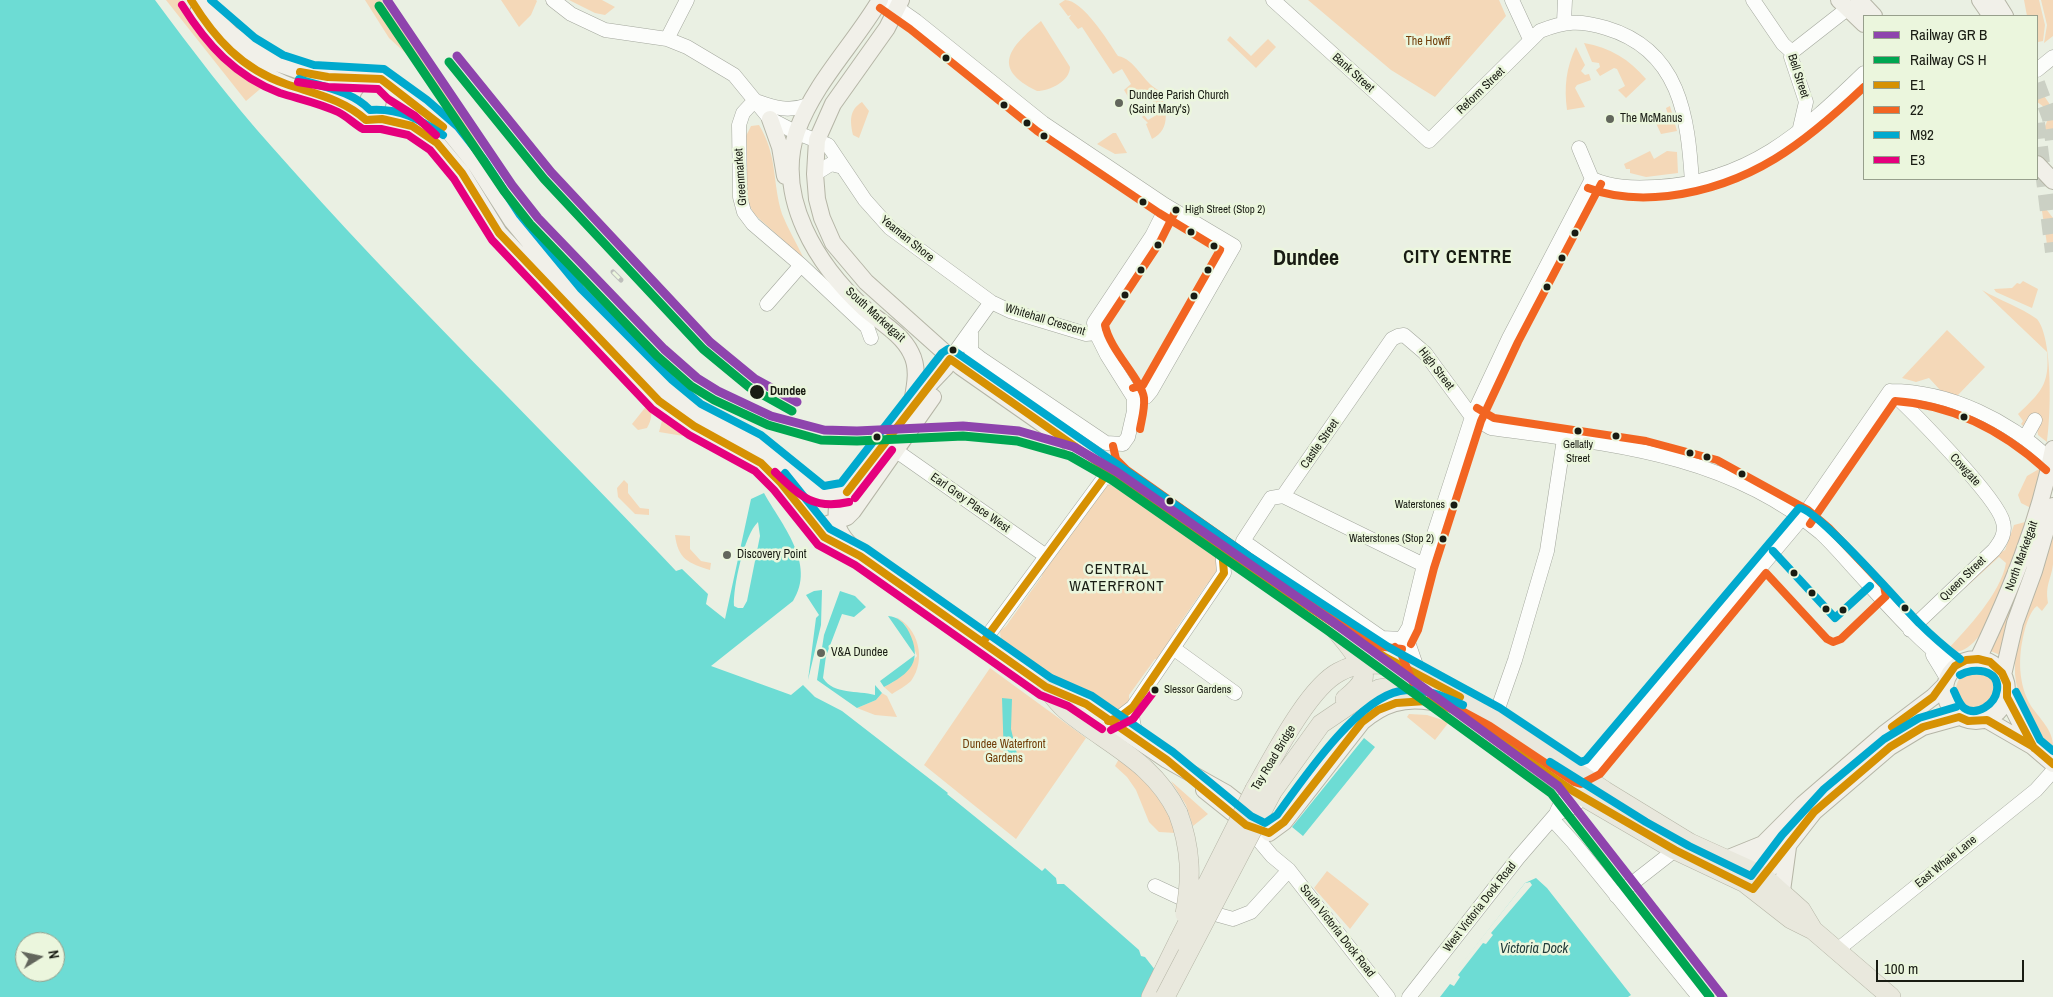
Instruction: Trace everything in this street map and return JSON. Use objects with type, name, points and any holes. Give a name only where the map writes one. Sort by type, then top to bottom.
[{"type":"highway","points":[[1321,724],[1360,685],[1364,674],[1361,665],[1325,617]]},
{"type":"highway","name":"Tay Road Bridge","points":[[1166,997],[1264,790],[1275,754],[1318,689],[1339,672],[1361,665],[1376,664],[1413,673],[1495,717],[1581,784]]},
{"type":"highway","points":[[1046,687],[1065,709],[1140,762],[1169,794],[1186,837],[1191,872],[1190,890],[1179,940]]},
{"type":"highway","name":"Tay Road Bridge","points":[[1150,997],[1179,940],[1264,790],[1321,724],[1358,699],[1383,688],[1411,690],[1491,732],[1581,784]]},
{"type":"highway","points":[[1581,784],[1675,850],[1782,892],[1801,910],[1812,930]]},
{"type":"highway","points":[[1581,784],[1690,843],[1726,859],[1753,880],[1791,919],[1812,930],[1891,997]]},
{"type":"main road","points":[[191,0],[217,37],[250,68],[278,81],[355,109]]},
{"type":"main road","points":[[197,0],[231,34],[271,61],[311,75],[381,79],[388,83],[394,91],[421,108],[450,133],[476,165],[512,222],[574,296],[665,388],[696,412],[755,443],[820,496],[833,496],[847,492]]},
{"type":"main road","points":[[796,206],[792,178],[797,133],[808,105],[880,0]]},
{"type":"main road","points":[[1980,0],[1990,15]]},
{"type":"main road","points":[[1996,0],[2004,15]]},
{"type":"main road","points":[[796,206],[801,193],[804,157],[808,147],[817,140],[832,104],[886,28],[895,2]]},
{"type":"main road","points":[[1849,2],[1872,15]]},
{"type":"main road","points":[[1849,2],[1863,23]]},
{"type":"main road","points":[[368,78],[359,83],[353,93],[352,104],[355,109],[366,120],[382,120],[412,126],[437,143],[462,173],[499,233],[635,378],[659,401],[694,426],[761,463],[781,482],[824,537],[860,556],[1046,687],[1073,696],[1167,760],[1233,798],[1254,815],[1269,833]]},
{"type":"main road","points":[[382,120],[394,107],[394,91]]},
{"type":"main road","points":[[770,119],[780,147],[786,179],[796,206]]},
{"type":"main road","name":"South Marketgait","points":[[817,140],[815,174],[817,199],[822,218],[833,243],[853,269],[948,363],[1222,549],[1413,673]]},
{"type":"main road","points":[[2038,165],[2053,180]]},
{"type":"main road","name":"South Marketgait","points":[[796,206],[815,252],[838,282],[864,308],[906,344],[912,354],[917,376],[911,408]]},
{"type":"main road","points":[[809,520],[819,524],[835,522],[853,512],[942,382],[948,363]]},
{"type":"main road","points":[[860,556],[840,535],[835,522],[837,507],[935,376],[948,363]]},
{"type":"main road","name":"North Marketgait","points":[[1978,659],[2005,601],[2022,557],[2052,457]]},
{"type":"main road","name":"North Marketgait","points":[[2003,675],[2015,623],[2053,508]]},
{"type":"main road","points":[[1726,859],[1763,844],[1820,788],[1884,734],[1933,697],[1961,662],[1978,659],[1988,661],[2003,675],[2006,682],[2007,697],[2032,746]]},
{"type":"main road","points":[[1948,677],[1945,697],[1950,708],[1959,717],[1968,721],[1987,720],[1996,714],[2007,697]]},
{"type":"main road","points":[[1167,760],[1246,825],[1264,833],[1269,833],[1284,822],[1362,722],[1371,714],[1393,703],[1408,700],[1436,703]]},
{"type":"main road","points":[[1753,880],[1826,802],[1890,747],[1924,727],[1959,717]]},
{"type":"main road","points":[[1987,720],[2032,746],[2053,764]]},
{"type":"main road","points":[[1782,892],[1782,881],[1789,842]]},
{"type":"main road","points":[[1753,880],[1763,844]]},
{"type":"street","points":[[553,0],[571,14],[605,30],[667,39],[687,47],[734,75],[770,119],[797,133],[817,140]]},
{"type":"street","points":[[667,39],[687,0]]},
{"type":"street","points":[[1512,0],[1530,39]]},
{"type":"street","points":[[1566,0],[1564,22],[1591,23],[1614,30],[1645,47],[1657,58],[1669,76],[1682,106],[1690,147],[1692,183]]},
{"type":"street","name":"Bell Street","points":[[1753,0],[1783,44],[1792,52],[1791,57],[1806,102],[1799,133]]},
{"type":"street","points":[[895,2],[1043,124],[1167,206],[1234,246],[1151,391],[1146,397],[1134,398],[1134,411],[1128,437],[1123,444],[1106,443],[980,358],[972,351],[971,333]]},
{"type":"street","name":"Bank Street","points":[[1274,2],[1430,141]]},
{"type":"street","points":[[1792,52],[1849,2]]},
{"type":"street","points":[[886,28],[916,21]]},
{"type":"street","name":"Reform Street","points":[[1430,141],[1517,55],[1530,39],[1540,31],[1564,22]]},
{"type":"street","points":[[2038,69],[2053,56]]},
{"type":"street","points":[[1579,148],[1592,179],[1613,187],[1692,183],[1740,168],[1799,133],[1863,74]]},
{"type":"street","points":[[755,100],[778,109],[791,110],[808,105]]},
{"type":"street","name":"Greenmarket","points":[[755,100],[743,113],[739,125],[740,197],[744,212],[753,224],[801,265],[867,327],[871,338]]},
{"type":"street","points":[[1806,102],[1818,117]]},
{"type":"street","name":"Yeaman Shore","points":[[817,140],[828,145],[834,151],[843,167],[880,219],[991,302]]},
{"type":"street","points":[[815,174],[831,164],[843,167]]},
{"type":"street","points":[[1413,673],[1410,645],[1402,639],[1410,627],[1424,564],[1472,417],[1509,338],[1592,179]]},
{"type":"street","points":[[1096,333],[1095,319],[1152,236],[1167,206]]},
{"type":"street","points":[[768,304],[801,265]]},
{"type":"street","points":[[948,363],[971,333],[991,302]]},
{"type":"street","name":"Whitehall Crescent","points":[[991,302],[1010,311],[1086,334],[1096,333],[1134,398]]},
{"type":"street","name":"High Street","points":[[1392,339],[1398,336],[1410,338],[1425,353],[1472,417]]},
{"type":"street","name":"Castle Street","points":[[1392,339],[1277,497],[1242,541],[1382,638],[1402,639]]},
{"type":"street","points":[[1890,391],[1928,396],[1988,416],[2052,457]]},
{"type":"street","name":"Cowgate","points":[[1890,391],[1921,422],[1994,504],[2004,523]]},
{"type":"street","name":"West Victoria Dock Road","points":[[1409,997],[1518,858],[1554,817],[1571,808],[1581,784],[1592,768],[1711,624],[1802,518],[1890,391]]},
{"type":"street","points":[[1921,422],[1919,408],[1928,396]]},
{"type":"street","points":[[1472,417],[1491,428],[1645,451],[1689,461],[1713,470],[1752,489],[1802,518],[1822,535],[1931,650],[1948,677]]},
{"type":"street","points":[[2025,438],[2035,420]]},
{"type":"street","points":[[1495,717],[1515,660],[1539,577],[1552,523],[1564,439]]},
{"type":"street","name":"Earl Grey Place West","points":[[895,450],[1046,556]]},
{"type":"street","points":[[983,642],[1104,478],[1118,477]]},
{"type":"street","points":[[1277,497],[1424,564]]},
{"type":"street","name":"Queen Street","points":[[1910,630],[1994,550],[2001,540],[2004,523]]},
{"type":"street","points":[[1108,721],[1120,717],[1133,707],[1224,573],[1222,549]]},
{"type":"street","points":[[1173,648],[1235,693]]},
{"type":"street","points":[[1133,707],[1131,721],[1134,731],[1145,745]]},
{"type":"street","name":"East Whale Lane","points":[[1836,951],[2030,796],[2053,771]]},
{"type":"street","points":[[1554,817],[1699,997]]},
{"type":"street","name":"South Victoria Dock Road","points":[[1246,825],[1272,856],[1287,868]]},
{"type":"street","name":"South Victoria Dock Road","points":[[1269,833],[1287,868],[1388,997]]},
{"type":"street","points":[[1616,896],[1675,850]]},
{"type":"street","points":[[1155,886],[1215,914],[1233,919],[1251,912],[1287,868]]},
{"type":"green space","points":[[166,0],[180,0],[203,30],[210,44],[211,51],[215,48],[266,84],[246,101]]},
{"type":"green space","points":[[365,0],[381,0],[463,118],[514,205],[471,135],[443,96],[412,59],[389,38]]},
{"type":"green space","points":[[501,0],[537,1],[531,15],[519,27]]},
{"type":"green space","points":[[569,0],[602,0],[615,7],[605,15],[595,13]]},
{"type":"green space","points":[[1065,0],[1072,2],[1087,14],[1118,56],[1129,61],[1158,90],[1164,103],[1166,117],[1163,129],[1152,139],[1146,124],[1148,123],[1142,117],[1144,115],[1148,120],[1160,113],[1146,90],[1130,100],[1124,90],[1131,84],[1122,69],[1113,74],[1082,27],[1078,29],[1069,18],[1071,15],[1068,16],[1059,4]]},
{"type":"green space","name":"The Howff","points":[[1308,0],[1499,0],[1506,16],[1435,97],[1391,70]]},
{"type":"green space","points":[[2024,0],[2039,0],[2045,25],[2043,41],[2038,42],[2038,15],[2027,15]]},
{"type":"green space","points":[[2041,0],[2053,0],[2053,36],[2044,43],[2047,25]]},
{"type":"green space","points":[[1041,21],[1070,67],[1067,77],[1063,81],[1048,89],[1037,91],[1013,74],[1009,66],[1010,57],[1014,49]]},
{"type":"green space","points":[[1230,36],[1251,56],[1268,39],[1276,47],[1256,68],[1227,40]]},
{"type":"green space","points":[[1584,43],[1619,55],[1646,79],[1626,98],[1618,90],[1625,86],[1617,69],[1614,68],[1600,76],[1596,70],[1600,67],[1599,63],[1592,62]]},
{"type":"green space","points":[[1576,47],[1585,65],[1581,71],[1585,75],[1589,74],[1591,80],[1577,85],[1575,88],[1585,107],[1567,110],[1567,78],[1570,62]]},
{"type":"green space","points":[[2044,83],[2046,85],[2040,90],[2053,109],[2053,132],[2045,132],[2043,129],[2048,118],[2044,107],[2038,102],[2038,91]]},
{"type":"green space","points":[[862,102],[869,111],[859,138],[853,135],[851,121],[853,112]]},
{"type":"green space","points":[[1670,106],[1677,131],[1661,134],[1655,121],[1668,115],[1666,108]]},
{"type":"green space","points":[[759,125],[765,136],[772,158],[782,214],[804,259],[754,214],[749,204],[745,186],[746,136],[751,126]]},
{"type":"green space","points":[[1113,133],[1116,133],[1127,153],[1115,154],[1097,144]]},
{"type":"green space","points":[[1650,151],[1654,159],[1667,151],[1677,152],[1678,173],[1646,177],[1630,173],[1630,169],[1626,169],[1624,164]]},
{"type":"green space","points":[[2046,209],[2053,218],[2053,251],[2048,251],[2042,211]]},
{"type":"green space","points":[[2023,281],[2038,289],[2032,308],[1996,292],[1994,289],[2012,288],[2017,283],[2020,284]]},
{"type":"green space","points":[[1982,290],[2037,319],[2042,329],[2046,342],[2050,377],[2047,442],[2038,435],[2037,428],[2023,426],[2021,424],[2023,421],[2018,414],[2038,394],[2045,381],[2048,363],[2047,352]]},
{"type":"green space","points":[[1947,330],[1985,367],[1957,396],[1941,391],[1929,378],[1916,382],[1902,378]]},
{"type":"green space","points":[[648,404],[651,410],[650,422],[647,428],[638,430],[632,424]]},
{"type":"green space","points":[[664,413],[702,439],[659,432]]},
{"type":"green space","points":[[2039,469],[2042,471],[2031,508],[2021,503],[2018,495],[2027,476]]},
{"type":"green space","points":[[624,480],[628,484],[628,493],[640,508],[649,509],[649,515],[635,514],[618,497],[617,488]]},
{"type":"green space","name":"Slessor Gardens","points":[[1110,484],[1216,558],[1219,563],[1214,581],[1207,584],[1176,629],[1178,633],[1160,660],[1155,659],[1129,695],[1129,701],[1120,713],[1105,716],[1007,650],[1001,642],[1000,631],[1006,626],[1042,576],[1040,571],[1060,545],[1064,544],[1105,485]]},
{"type":"green space","points":[[2029,521],[2009,578],[1987,624],[1975,641],[1961,651],[1947,650],[1982,610],[1997,586],[2006,563],[1999,557],[1963,590],[1997,554],[2005,550],[2014,525]]},
{"type":"green space","points":[[2053,532],[2053,564],[2048,587],[2048,603],[2042,611],[2037,606],[2030,615],[2024,633],[2020,661],[2021,680],[2027,698],[2051,735],[2053,746],[2050,746],[2033,724],[2024,708],[2016,682],[2015,665],[2021,627]]},
{"type":"green space","points":[[675,535],[690,536],[690,549],[701,561],[711,563],[710,570],[685,559],[676,543]]},
{"type":"green space","points":[[2024,574],[2027,575],[2000,655],[1988,650],[2003,624]]},
{"type":"green space","points":[[896,617],[904,622],[915,636],[919,654],[916,672],[911,681],[892,694],[884,687],[893,682],[917,656],[905,625]]},
{"type":"green space","name":"Dundee Waterfront Gardens","points":[[990,668],[1086,738],[1016,839],[924,765]]},
{"type":"green space","points":[[1980,670],[1987,673],[1993,679],[1996,690],[1995,698],[1987,707],[1980,710],[1972,710],[1965,707],[1957,698],[1956,686],[1959,679],[1968,671]]},
{"type":"green space","points":[[882,693],[887,696],[897,717],[875,715],[857,708],[876,700]]},
{"type":"green space","points":[[1409,714],[1427,715],[1449,722],[1435,740],[1407,717]]},
{"type":"green space","points":[[1120,757],[1147,782],[1161,799],[1176,833],[1159,832],[1149,822],[1136,790],[1127,777],[1115,766]]},
{"type":"green space","points":[[1171,781],[1208,814],[1193,826],[1186,805]]},
{"type":"green space","points":[[1327,871],[1369,904],[1350,929],[1314,888]]},
{"type":"water","points":[[0,0],[155,0],[241,111],[321,202],[676,571],[682,569],[708,594],[706,604],[725,619],[751,499],[764,493],[794,545],[801,573],[799,587],[793,601],[711,666],[791,695],[803,685],[815,697],[842,711],[948,793],[1042,871],[1045,868],[1056,878],[1057,884],[1064,884],[1139,950],[1141,956],[1145,957],[1176,997],[0,997]],"holes":[[[758,522],[760,536],[747,601],[743,608],[738,608],[734,606],[737,574],[748,538]]]},
{"type":"water","points":[[822,590],[821,625],[808,680],[816,618],[819,615],[806,595]]},
{"type":"water","points":[[840,591],[855,596],[866,607],[854,617],[842,614],[826,656],[823,678],[833,687],[840,690],[875,695],[875,685],[882,693],[876,700],[857,708],[817,680],[824,635]]},
{"type":"water","points":[[888,616],[898,619],[905,625],[913,642],[915,654]]},
{"type":"water","points":[[915,655],[912,665],[907,671],[884,687],[880,681]]},
{"type":"water","points":[[1002,698],[1012,699],[1011,729],[1018,758],[1004,759]]},
{"type":"water","points":[[1364,738],[1375,747],[1303,836],[1292,827]]},
{"type":"water","name":"Victoria Dock","points":[[1536,878],[1547,888],[1631,995],[1628,997],[1436,997],[1525,883]]},
{"type":"pier","points":[[1530,882],[1532,885],[1491,933],[1493,935],[1486,944],[1483,943],[1458,975],[1460,977],[1454,986],[1450,984],[1440,997],[1435,997],[1525,883]]},
{"type":"tunnel","points":[[2038,86],[2050,118],[2053,140]]},
{"type":"tunnel","points":[[2038,131],[2053,252]]},
{"type":"railway","points":[[613,272],[621,280]]},
{"type":"transit line","name":"E1","points":[[191,0],[220,40],[256,70],[270,78],[338,102],[366,120],[382,119],[412,126],[437,143],[462,173],[499,233],[659,401],[694,426],[761,463],[781,483],[824,537],[860,556],[1046,687],[1086,704],[1167,760],[1246,825],[1269,833],[1284,822],[1362,722],[1378,710],[1396,703],[1426,701],[1440,704],[1458,712],[1573,791],[1675,850],[1753,889],[1814,812],[1890,747],[1923,727],[1959,717],[1968,721],[1987,720],[2032,746],[2053,764]]},
{"type":"transit line","name":"M92","points":[[211,0],[255,38],[283,55],[314,65],[384,69],[427,100],[458,127],[484,160],[520,215],[581,289],[672,380],[701,404],[761,435],[824,486],[841,483],[942,353],[948,349],[953,350],[1249,556],[1390,648],[1500,708],[1581,762],[1586,760],[1799,508],[1823,523],[1920,624],[1960,659]]},
{"type":"transit line","points":[[387,0],[512,185],[538,218],[664,349],[697,378],[718,391],[771,416],[824,430],[857,431],[963,426],[1019,431],[1074,447],[1117,472],[1333,622],[1558,786],[1723,997]]},
{"type":"transit line","name":"E3","points":[[182,5],[212,46],[249,78],[280,93],[338,112],[363,129],[381,129],[408,135],[430,150],[454,179],[492,240],[652,409],[689,435],[755,471],[774,490],[818,545],[855,565],[1040,695],[1068,706],[1102,729]]},
{"type":"transit line","points":[[379,6],[504,191],[530,224],[657,356],[691,386],[714,400],[768,425],[821,440],[857,441],[963,436],[1017,441],[1070,456],[1112,480],[1327,630],[1551,793],[1710,997]]},
{"type":"transit line","name":"22","points":[[880,8],[910,29],[1037,131],[1159,213],[1220,250],[1143,385],[1133,388]]},
{"type":"transit line","points":[[457,56],[551,172],[710,342],[755,379],[797,402]]},
{"type":"transit line","points":[[449,62],[544,179],[703,349],[749,387],[792,411]]},
{"type":"transit line","name":"E1","points":[[300,72],[328,77],[381,79],[443,127]]},
{"type":"transit line","name":"M92","points":[[299,79],[346,94],[355,98],[370,110],[391,111],[409,116],[443,135]]},
{"type":"transit line","name":"E3","points":[[298,82],[328,87],[378,89],[388,99],[415,116],[436,135]]},
{"type":"transit line","name":"22","points":[[1588,188],[1618,196],[1648,197],[1698,191],[1725,183],[1775,159],[1820,126],[1863,88]]},
{"type":"transit line","name":"22","points":[[1411,644],[1418,630],[1434,568],[1481,421],[1518,342],[1601,184]]},
{"type":"transit line","name":"22","points":[[1140,429],[1144,406],[1142,391],[1112,344],[1105,325],[1160,242],[1176,210]]},
{"type":"transit line","name":"E1","points":[[847,492],[950,359],[1243,564],[1385,657],[1460,697]]},
{"type":"transit line","name":"22","points":[[1810,524],[1895,401],[1937,408],[1976,422],[2013,443],[2046,470]]},
{"type":"transit line","name":"22","points":[[1395,647],[1400,651],[1414,685],[1490,726],[1574,782],[1581,784],[1600,774],[1766,573],[1827,639],[1833,642],[1841,639],[1886,596],[1884,586],[1829,528],[1808,510],[1717,460],[1646,441],[1494,418],[1477,408]]},
{"type":"transit line","name":"22","points":[[1113,446],[1116,459],[1127,470],[1376,646],[1402,649]]},
{"type":"transit line","name":"E3","points":[[855,498],[892,450]]},
{"type":"transit line","name":"E3","points":[[775,472],[792,488],[808,499],[826,504],[849,502]]},
{"type":"transit line","name":"M92","points":[[785,473],[830,529],[866,548],[1051,678],[1092,696],[1173,752],[1251,816],[1265,823],[1277,815],[1316,762],[1349,724],[1383,697],[1400,691],[1417,690],[1425,691],[1463,705]]},
{"type":"transit line","name":"E1","points":[[983,642],[1104,478],[1118,477]]},
{"type":"transit line","name":"E1","points":[[1108,721],[1120,717],[1133,707],[1224,573],[1222,549]]},
{"type":"transit line","name":"M92","points":[[1773,551],[1835,618],[1870,586]]},
{"type":"transit line","name":"E1","points":[[1892,727],[1933,697],[1955,666],[1966,660],[1978,659],[1990,662],[2002,673],[2007,684],[2007,697],[2034,748]]},
{"type":"transit line","name":"M92","points":[[1954,691],[1962,706],[1974,711],[1985,708],[1996,695],[1997,683],[1990,674],[1972,671],[1960,675]]},
{"type":"transit line","name":"E3","points":[[1111,730],[1133,719],[1155,690]]},
{"type":"transit line","name":"M92","points":[[2016,692],[2040,740],[2053,751]]},
{"type":"transit line","name":"M92","points":[[1550,762],[1646,822],[1689,846],[1751,876],[1782,835],[1824,789],[1884,739],[1919,718],[1956,707]]},
{"type":"place","name":"Dundee Parish Church (Saint Mary's)","points":[[1119,103]]},
{"type":"place","name":"The McManus","points":[[1610,119]]},
{"type":"place","name":"High Street (Stop 2)","points":[[1176,210]]},
{"type":"place","name":"Dundee","points":[[757,392]]},
{"type":"place","name":"Gellatly Street","points":[[1578,431]]},
{"type":"place","name":"Waterstones","points":[[1454,505]]},
{"type":"place","name":"Waterstones (Stop 2)","points":[[1443,539]]},
{"type":"place","name":"Discovery Point","points":[[727,555]]},
{"type":"place","name":"V&A Dundee","points":[[821,653]]},
{"type":"place","name":"Slessor Gardens","points":[[1155,690]]},
{"type":"district","name":"CITY CENTRE","points":[[1458,258]]},
{"type":"district","name":"Dundee","points":[[1306,259]]},
{"type":"district","name":"CENTRAL WATERFRONT","points":[[1117,578]]}]
